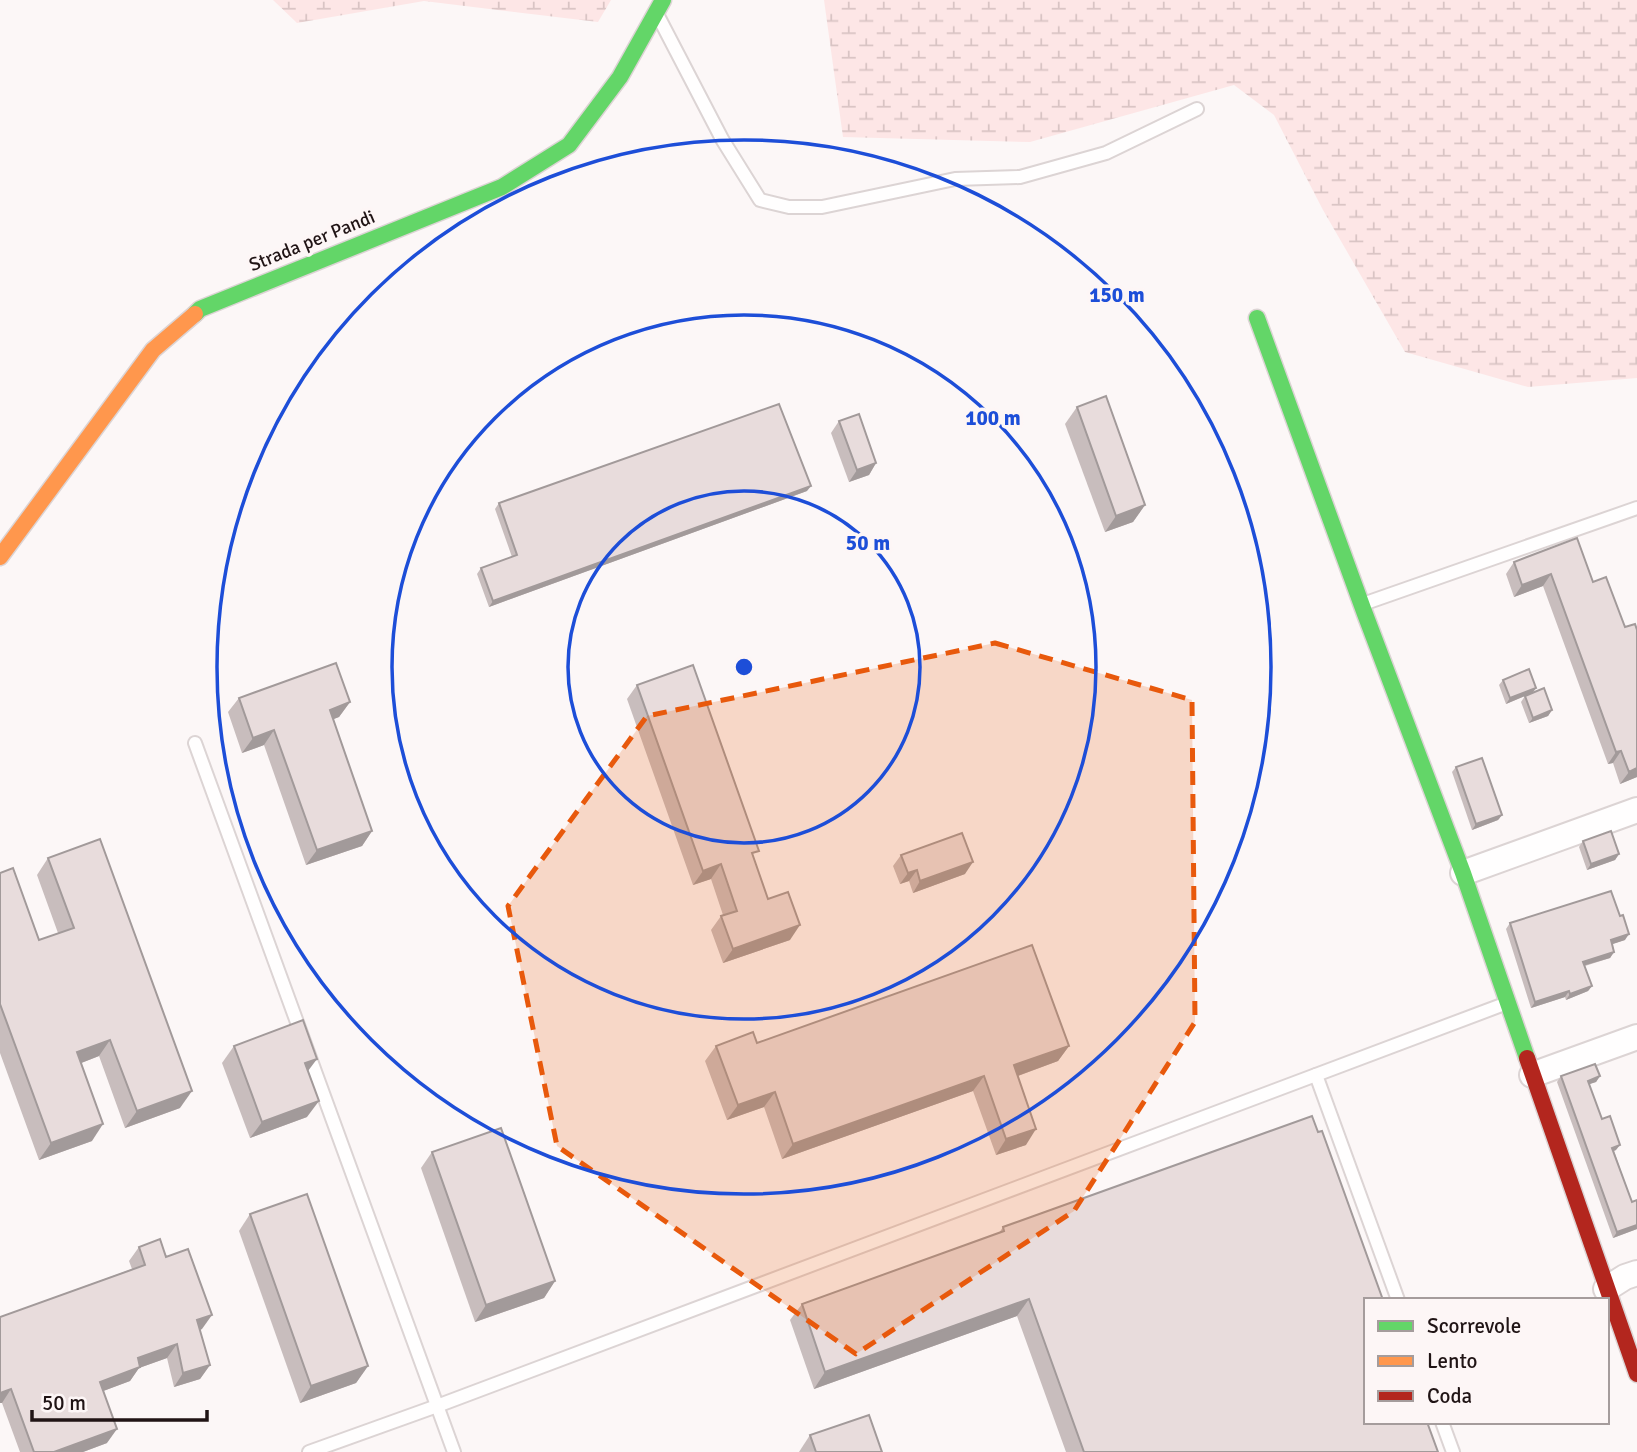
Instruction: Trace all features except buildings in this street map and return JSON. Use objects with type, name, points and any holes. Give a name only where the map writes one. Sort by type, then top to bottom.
[{"type":"street","name":"Strada per Pandi","points":[[0,557],[153,350],[200,309],[502,187],[569,145],[620,77],[660,6]]},
{"type":"street","points":[[1256,318],[1463,873],[1637,1374]]},
{"type":"street","points":[[1463,873],[1637,810]]},
{"type":"street","points":[[1532,1075],[1637,1037]]},
{"type":"street","points":[[1606,1289],[1637,1273]]},
{"type":"lane","points":[[660,6],[722,139],[760,200],[789,207],[822,207],[955,179],[1020,177],[1106,153],[1197,109]]},
{"type":"lane","points":[[1362,605],[1637,508]]},
{"type":"lane","points":[[195,743],[454,1452]]},
{"type":"lane","points":[[309,1452],[1508,1003]]},
{"type":"lane","points":[[1316,1075],[1397,1298]]},
{"type":"lane","points":[[1443,1424],[1453,1452]]},
{"type":"highlighted area","points":[[995,643],[1192,700],[1195,1022],[1074,1211],[856,1354],[557,1146],[508,906],[647,716]]},
{"type":"green space","points":[[273,0],[611,0],[598,22],[424,1],[297,23]]},
{"type":"green space","points":[[824,0],[1637,0],[1637,378],[1528,387],[1405,352],[1323,210],[1274,115],[1234,85],[1030,142],[843,137]]},
{"type":"traffic: fast","points":[[195,314],[200,309],[502,187],[569,145],[620,77],[663,0]]},
{"type":"traffic: fast","points":[[1257,318],[1463,873],[1527,1058]]},
{"type":"traffic: slow","points":[[0,557],[153,350],[195,314]]},
{"type":"traffic: jam","points":[[1527,1058],[1637,1374]]}]
